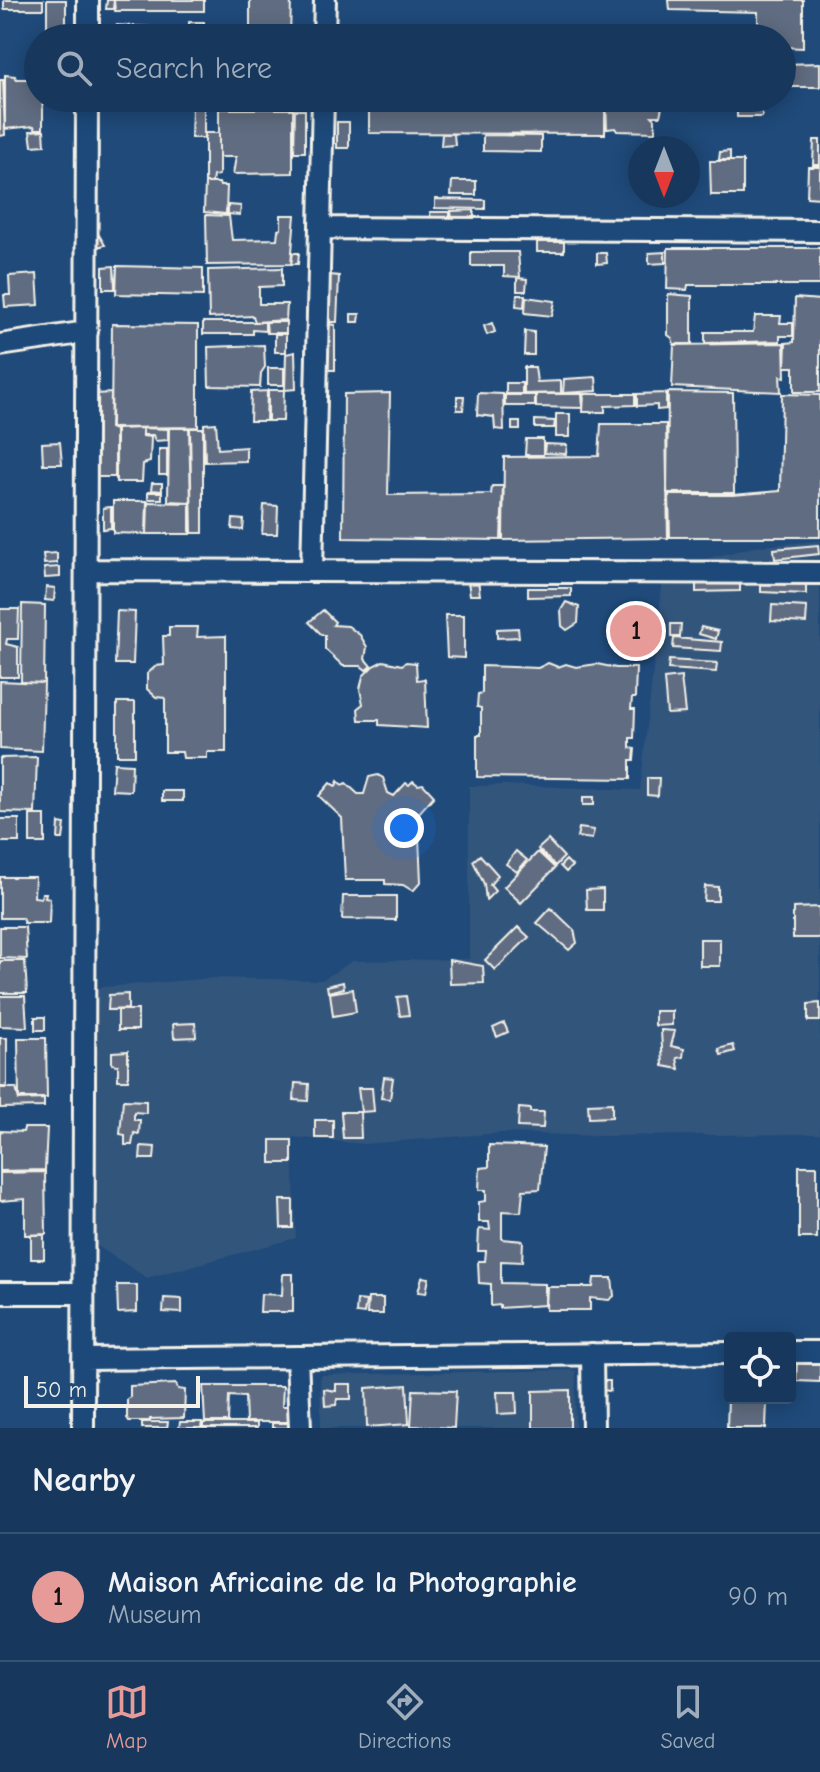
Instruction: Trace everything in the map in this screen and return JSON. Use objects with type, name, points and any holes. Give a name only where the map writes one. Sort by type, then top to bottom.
[{"type":"street","points":[[88,0],[88,24]]},
{"type":"street","points":[[324,24],[325,0]]},
{"type":"street","points":[[83,1428],[87,112]]},
{"type":"street","points":[[312,571],[323,112]]},
{"type":"street","points":[[320,228],[820,231]]},
{"type":"street","points":[[0,345],[87,332]]},
{"type":"street","points":[[86,570],[820,573]]},
{"type":"street","points":[[0,1293],[83,1293]]},
{"type":"street","points":[[796,1352],[820,1352]]},
{"type":"street","points":[[83,1359],[724,1353]]},
{"type":"street","points":[[592,1354],[593,1428]]},
{"type":"street","points":[[297,1357],[300,1428]]},
{"type":"shaded area","points":[[820,541],[820,1134],[601,1136],[501,1133],[364,1144],[293,1137],[296,1238],[147,1278],[94,1244],[97,1114],[91,988],[213,978],[322,980],[352,961],[469,959],[469,786],[640,790],[664,569],[757,546]]},
{"type":"shaded area","points":[[576,1370],[575,1428],[321,1428],[320,1375]]},
{"type":"building","points":[[4,0],[43,0],[43,9],[4,9]]},
{"type":"building","points":[[47,0],[66,0],[66,24],[47,24]]},
{"type":"building","points":[[107,0],[114,0],[113,9],[106,9]]},
{"type":"building","points":[[114,0],[204,0],[204,11],[115,11]]},
{"type":"building","points":[[250,0],[291,0],[290,24],[250,24]]},
{"type":"building","points":[[669,0],[803,0],[803,48],[796,48],[796,24],[758,24],[758,12],[670,10]]},
{"type":"building","points":[[820,63],[820,87],[796,87],[796,64]]},
{"type":"building","points":[[5,75],[24,79],[24,112],[43,112],[43,129],[35,129],[34,126],[5,129]]},
{"type":"building","points":[[0,80],[3,80],[5,135],[0,136]]},
{"type":"building","points":[[192,112],[204,112],[204,138],[191,138]]},
{"type":"building","points":[[219,112],[293,112],[293,173],[233,174],[236,157],[219,157]]},
{"type":"building","points":[[295,112],[305,112],[305,152],[294,152]]},
{"type":"building","points":[[369,112],[605,112],[605,134],[369,133]]},
{"type":"building","points":[[606,112],[661,112],[660,116],[652,116],[655,132],[607,129]]},
{"type":"building","points":[[737,112],[762,112],[762,117],[737,117]]},
{"type":"building","points":[[337,122],[349,122],[349,148],[337,148]]},
{"type":"building","points":[[44,130],[45,145],[32,146],[30,131]]},
{"type":"building","points":[[205,133],[219,133],[219,175],[213,176],[212,183],[205,183]]},
{"type":"building","points":[[442,134],[454,134],[455,145],[441,146]]},
{"type":"building","points":[[483,135],[541,136],[541,152],[483,151]]},
{"type":"building","points":[[814,140],[820,140],[820,165],[813,165]]},
{"type":"building","points":[[730,151],[730,160],[719,160],[720,152]]},
{"type":"building","points":[[710,161],[743,161],[743,195],[711,195]]},
{"type":"building","points":[[808,167],[820,167],[820,198],[807,197]]},
{"type":"building","points":[[452,181],[476,181],[476,195],[451,195]]},
{"type":"building","points":[[205,183],[227,186],[226,214],[204,212]]},
{"type":"building","points":[[435,199],[485,200],[485,209],[435,208]]},
{"type":"building","points":[[228,205],[241,206],[240,215],[228,214]]},
{"type":"building","points":[[474,210],[474,219],[452,219],[451,211]]},
{"type":"building","points":[[430,212],[450,212],[450,220],[431,221]]},
{"type":"building","points":[[206,215],[229,216],[232,240],[277,239],[281,215],[295,215],[291,264],[207,265]]},
{"type":"building","points":[[96,230],[105,245],[97,247],[90,233]]},
{"type":"building","points":[[537,242],[564,242],[564,252],[537,252]]},
{"type":"building","points":[[668,248],[820,248],[820,285],[688,285],[687,290],[667,289]]},
{"type":"building","points":[[471,252],[518,252],[520,277],[504,276],[504,266],[471,266]]},
{"type":"building","points":[[665,252],[665,263],[649,264],[649,253]]},
{"type":"building","points":[[293,253],[299,253],[298,264],[291,264]]},
{"type":"building","points":[[597,253],[606,253],[607,263],[597,264]]},
{"type":"building","points":[[114,266],[115,289],[103,289],[103,267]]},
{"type":"building","points":[[117,266],[203,268],[203,296],[116,294]]},
{"type":"building","points":[[282,268],[282,286],[259,287],[259,304],[287,304],[286,320],[255,322],[253,316],[209,318],[208,270]]},
{"type":"building","points":[[37,274],[39,305],[5,307],[4,295],[10,295],[9,276]]},
{"type":"building","points":[[330,275],[339,276],[337,322],[327,322]]},
{"type":"building","points":[[517,278],[527,279],[526,291],[517,291]]},
{"type":"building","points":[[668,294],[692,296],[692,344],[674,344],[668,335]]},
{"type":"building","points":[[517,295],[525,295],[524,307],[516,306]]},
{"type":"building","points":[[526,297],[555,301],[552,316],[525,313]]},
{"type":"building","points":[[795,298],[820,300],[820,392],[794,392],[794,367],[785,367],[786,343],[794,342]]},
{"type":"building","points":[[351,314],[360,314],[359,322],[351,322]]},
{"type":"building","points":[[755,316],[781,316],[780,323],[793,323],[793,336],[780,336],[780,341],[705,343],[705,332],[753,332]]},
{"type":"building","points":[[203,322],[265,322],[265,331],[253,330],[253,334],[203,334]]},
{"type":"building","points":[[266,322],[286,322],[286,333],[267,333]]},
{"type":"building","points":[[492,323],[495,332],[487,335],[484,326]]},
{"type":"building","points":[[112,324],[198,325],[198,427],[111,428]]},
{"type":"building","points":[[327,324],[335,325],[335,370],[327,370]]},
{"type":"building","points":[[525,331],[534,332],[534,355],[524,355]]},
{"type":"building","points":[[275,334],[286,334],[286,352],[275,352]]},
{"type":"building","points":[[784,343],[785,377],[780,376],[781,392],[672,387],[674,345]]},
{"type":"building","points":[[264,345],[265,367],[261,373],[260,387],[209,386],[208,347]]},
{"type":"building","points":[[295,352],[296,389],[285,390],[286,354]]},
{"type":"building","points":[[524,367],[535,367],[537,382],[561,381],[561,393],[524,394]]},
{"type":"building","points":[[268,368],[284,368],[284,385],[268,385]]},
{"type":"building","points":[[596,377],[597,391],[563,393],[564,379]]},
{"type":"building","points":[[506,383],[522,383],[522,394],[506,394]]},
{"type":"building","points":[[268,390],[284,390],[283,421],[268,421]]},
{"type":"building","points":[[267,391],[266,421],[250,421],[251,392]]},
{"type":"building","points":[[668,392],[733,393],[734,493],[667,493]]},
{"type":"building","points":[[111,393],[110,428],[115,430],[115,477],[96,477],[96,394]]},
{"type":"building","points":[[390,393],[388,495],[491,494],[492,486],[503,486],[501,540],[343,538],[344,394]]},
{"type":"building","points":[[478,393],[503,394],[504,430],[495,429],[494,417],[477,415]]},
{"type":"building","points":[[666,393],[666,409],[657,410],[657,405],[637,406],[637,394]]},
{"type":"building","points":[[536,394],[582,394],[583,408],[536,407]]},
{"type":"building","points":[[584,394],[635,394],[635,405],[605,406],[605,412],[583,412]]},
{"type":"building","points":[[782,394],[820,395],[820,537],[670,537],[669,495],[780,491]]},
{"type":"building","points":[[505,395],[535,395],[535,406],[505,406]]},
{"type":"building","points":[[457,396],[464,396],[463,410],[457,410]]},
{"type":"building","points":[[556,414],[570,414],[570,437],[556,437]]},
{"type":"building","points":[[535,420],[555,421],[554,428],[535,428]]},
{"type":"building","points":[[512,422],[520,422],[520,430],[512,430]]},
{"type":"building","points":[[216,423],[218,449],[246,447],[246,461],[205,462],[204,424]]},
{"type":"building","points":[[601,424],[666,424],[668,538],[503,540],[504,457],[599,456]]},
{"type":"building","points":[[142,428],[143,436],[151,437],[150,462],[143,464],[142,482],[116,482],[116,429]]},
{"type":"building","points":[[143,428],[168,429],[168,440],[155,441],[153,435],[143,435]]},
{"type":"building","points":[[169,428],[189,428],[191,502],[168,501]]},
{"type":"building","points":[[190,428],[203,428],[203,533],[192,533]]},
{"type":"building","points":[[526,439],[543,439],[543,455],[525,455]]},
{"type":"building","points":[[60,442],[62,464],[43,464],[42,443]]},
{"type":"building","points":[[545,444],[567,445],[566,454],[544,453]]},
{"type":"building","points":[[159,449],[167,449],[167,475],[159,475]]},
{"type":"building","points":[[152,483],[162,483],[162,491],[151,490]]},
{"type":"building","points":[[148,492],[162,492],[162,499],[148,499]]},
{"type":"building","points":[[113,501],[147,501],[146,534],[113,533]]},
{"type":"building","points":[[148,502],[190,503],[190,534],[147,534]]},
{"type":"building","points":[[264,505],[278,506],[277,534],[262,534]]},
{"type":"building","points":[[111,507],[111,528],[103,529],[103,508]]},
{"type":"building","points":[[233,519],[244,520],[243,530],[232,529]]},
{"type":"building","points":[[818,545],[819,554],[775,559],[774,549]]},
{"type":"building","points":[[57,553],[57,563],[44,564],[43,554]]},
{"type":"building","points":[[60,567],[60,577],[45,578],[44,568]]},
{"type":"building","points":[[478,580],[480,595],[470,595],[468,581]]},
{"type":"building","points":[[696,583],[740,583],[740,591],[696,592]]},
{"type":"building","points":[[761,583],[806,584],[806,594],[761,592]]},
{"type":"building","points":[[46,587],[55,588],[54,601],[45,600]]},
{"type":"building","points":[[528,588],[571,588],[571,596],[528,597]]},
{"type":"building","points":[[566,602],[579,607],[578,623],[567,630],[562,626],[561,610]]},
{"type":"building","points":[[22,604],[45,605],[44,683],[21,682]]},
{"type":"building","points":[[772,605],[807,607],[806,623],[771,621]]},
{"type":"building","points":[[0,609],[19,609],[18,639],[7,639],[6,644],[18,647],[18,677],[0,677]]},
{"type":"building","points":[[323,610],[335,622],[333,625],[348,626],[360,635],[367,647],[365,659],[371,666],[366,670],[361,666],[343,666],[325,649],[325,635],[309,622]]},
{"type":"building","points":[[645,610],[646,620],[637,621],[636,611]]},
{"type":"building","points":[[117,611],[135,612],[133,664],[115,664]]},
{"type":"building","points":[[445,615],[464,615],[464,658],[447,657]]},
{"type":"building","points":[[671,624],[681,624],[680,637],[671,637]]},
{"type":"building","points":[[169,627],[198,627],[197,637],[226,636],[226,752],[207,752],[207,758],[183,758],[182,752],[165,752],[165,698],[156,697],[147,689],[147,674],[156,666],[164,665],[163,636],[169,636]]},
{"type":"building","points":[[701,627],[718,631],[716,639],[699,634]]},
{"type":"building","points":[[518,628],[519,637],[497,638],[497,629]]},
{"type":"building","points":[[674,638],[722,642],[721,651],[673,648]]},
{"type":"building","points":[[669,660],[717,663],[716,672],[668,669]]},
{"type":"building","points":[[383,661],[402,665],[406,662],[416,663],[417,680],[425,679],[427,728],[379,725],[379,720],[359,720],[358,708],[363,704],[360,689],[363,676]]},
{"type":"building","points":[[548,663],[558,667],[597,664],[636,668],[635,698],[632,698],[631,709],[635,709],[634,738],[630,738],[630,748],[635,749],[634,760],[630,760],[630,779],[477,777],[477,735],[481,735],[481,708],[477,707],[478,694],[482,693],[482,666],[538,668]]},
{"type":"building","points":[[681,677],[685,713],[667,714],[664,679]]},
{"type":"building","points":[[0,681],[44,683],[42,751],[0,749]]},
{"type":"building","points":[[117,702],[135,702],[135,755],[117,755]]},
{"type":"building","points":[[37,757],[35,813],[0,812],[0,758]]},
{"type":"building","points":[[114,763],[132,764],[131,791],[112,790]]},
{"type":"building","points":[[378,775],[383,778],[388,793],[394,796],[406,783],[409,785],[413,781],[423,784],[434,796],[418,814],[421,882],[413,891],[403,885],[385,884],[385,880],[345,880],[342,818],[319,796],[330,783],[336,786],[338,781],[342,785],[346,783],[358,794],[364,794],[369,777]]},
{"type":"building","points":[[647,778],[659,778],[658,796],[647,795]]},
{"type":"building","points":[[162,791],[183,791],[183,801],[162,801]]},
{"type":"building","points":[[583,797],[594,797],[594,805],[583,805]]},
{"type":"building","points":[[30,815],[45,815],[45,843],[30,843]]},
{"type":"building","points":[[0,819],[19,819],[19,842],[0,842]]},
{"type":"building","points":[[59,823],[65,824],[63,839],[58,839]]},
{"type":"building","points":[[579,828],[594,830],[592,839],[577,837]]},
{"type":"building","points":[[548,840],[564,857],[555,866],[538,849]]},
{"type":"building","points":[[516,851],[527,860],[517,872],[506,864]]},
{"type":"building","points":[[538,852],[555,868],[521,903],[504,887]]},
{"type":"building","points":[[480,855],[498,875],[490,885],[495,891],[486,900],[484,884],[473,861]]},
{"type":"building","points":[[566,860],[572,866],[566,872],[560,866]]},
{"type":"building","points":[[0,877],[35,877],[34,897],[41,898],[42,893],[46,893],[45,897],[50,898],[49,923],[24,923],[22,918],[0,918]]},
{"type":"building","points":[[705,886],[718,887],[718,901],[704,901]]},
{"type":"building","points":[[603,889],[603,910],[587,910],[586,890]]},
{"type":"building","points":[[343,896],[396,896],[396,920],[342,919]]},
{"type":"building","points":[[819,907],[820,938],[793,938],[793,908]]},
{"type":"building","points":[[551,908],[574,930],[577,943],[569,950],[537,923]]},
{"type":"building","points":[[0,927],[25,927],[27,959],[0,958]]},
{"type":"building","points":[[518,927],[529,937],[495,970],[485,960]]},
{"type":"building","points":[[700,939],[720,939],[720,966],[700,966]]},
{"type":"building","points":[[449,960],[483,966],[484,983],[450,984]]},
{"type":"building","points":[[0,961],[25,961],[27,993],[0,993]]},
{"type":"building","points":[[343,982],[344,988],[328,992],[327,986]]},
{"type":"building","points":[[353,989],[356,1012],[333,1016],[330,993]]},
{"type":"building","points":[[128,994],[128,1009],[108,1010],[109,995]]},
{"type":"building","points":[[0,996],[25,996],[27,1027],[0,1026]]},
{"type":"building","points":[[406,996],[409,1015],[400,1016],[397,997]]},
{"type":"building","points":[[820,1003],[820,1021],[808,1021],[808,1004]]},
{"type":"building","points":[[118,1010],[138,1010],[138,1030],[118,1030]]},
{"type":"building","points":[[655,1011],[672,1011],[672,1025],[655,1026]]},
{"type":"building","points":[[35,1017],[45,1017],[45,1030],[35,1030]]},
{"type":"building","points":[[195,1023],[196,1037],[174,1038],[173,1024]]},
{"type":"building","points":[[504,1023],[508,1032],[497,1037],[493,1028]]},
{"type":"building","points":[[661,1030],[675,1031],[671,1046],[684,1049],[683,1057],[677,1058],[679,1069],[663,1066]]},
{"type":"building","points":[[0,1038],[7,1038],[7,1087],[0,1087]]},
{"type":"building","points":[[18,1038],[46,1038],[47,1098],[19,1098]]},
{"type":"building","points":[[733,1045],[735,1051],[721,1055],[719,1049]]},
{"type":"building","points":[[128,1051],[128,1080],[118,1080],[118,1065],[112,1064],[112,1052]]},
{"type":"building","points":[[384,1077],[393,1078],[390,1099],[381,1098]]},
{"type":"building","points":[[295,1083],[309,1084],[308,1101],[294,1100]]},
{"type":"building","points":[[0,1088],[16,1088],[19,1100],[44,1099],[44,1107],[0,1108]]},
{"type":"building","points":[[358,1088],[372,1088],[374,1111],[361,1112]]},
{"type":"building","points":[[123,1100],[146,1101],[146,1113],[134,1112],[134,1120],[140,1120],[139,1134],[134,1133],[132,1145],[125,1145],[125,1135],[120,1134]]},
{"type":"building","points":[[612,1103],[612,1117],[589,1118],[588,1104]]},
{"type":"building","points":[[519,1108],[544,1112],[543,1128],[518,1127]]},
{"type":"building","points":[[341,1112],[360,1112],[361,1138],[343,1138]]},
{"type":"building","points":[[315,1120],[333,1120],[333,1138],[315,1138]]},
{"type":"building","points":[[24,1128],[47,1128],[45,1170],[0,1171],[0,1131],[23,1132]]},
{"type":"building","points":[[271,1140],[292,1140],[292,1163],[271,1163]]},
{"type":"building","points":[[489,1145],[544,1147],[540,1189],[523,1190],[521,1212],[502,1211],[502,1239],[523,1241],[522,1262],[501,1261],[501,1283],[545,1284],[545,1305],[491,1306],[491,1284],[479,1283],[478,1261],[485,1261],[486,1251],[478,1251],[479,1229],[490,1230],[489,1222],[479,1222],[479,1202],[486,1201],[486,1190],[479,1190],[480,1168],[489,1167]]},
{"type":"building","points":[[141,1146],[155,1147],[154,1159],[140,1159]]},
{"type":"building","points":[[799,1166],[817,1166],[817,1238],[799,1238]]},
{"type":"building","points":[[45,1172],[46,1234],[25,1235],[25,1199],[0,1201],[0,1173]]},
{"type":"building","points":[[280,1200],[293,1200],[293,1228],[281,1228]]},
{"type":"building","points":[[31,1235],[44,1235],[44,1259],[31,1259]]},
{"type":"building","points":[[283,1274],[293,1274],[293,1312],[260,1312],[261,1294],[282,1295]]},
{"type":"building","points":[[422,1277],[429,1278],[426,1293],[418,1292]]},
{"type":"building","points":[[594,1278],[612,1278],[614,1296],[609,1300],[590,1298],[590,1310],[546,1310],[547,1287],[593,1287]]},
{"type":"building","points":[[117,1285],[137,1285],[137,1312],[118,1313]]},
{"type":"building","points":[[164,1298],[182,1299],[182,1313],[163,1312]]},
{"type":"building","points":[[368,1298],[383,1298],[383,1314],[367,1314]]},
{"type":"building","points":[[357,1300],[366,1301],[364,1314],[356,1313]]},
{"type":"building","points":[[797,1362],[820,1363],[820,1382],[796,1381]]},
{"type":"building","points":[[603,1381],[610,1381],[610,1391],[602,1390]]},
{"type":"building","points":[[176,1384],[178,1389],[185,1390],[184,1418],[129,1421],[127,1399],[130,1397],[130,1386]]},
{"type":"building","points":[[336,1384],[351,1384],[351,1399],[337,1399],[336,1405],[325,1406],[324,1389],[336,1391]]},
{"type":"building","points":[[407,1385],[409,1424],[367,1427],[366,1388]]},
{"type":"building","points":[[203,1386],[283,1386],[282,1406],[294,1406],[294,1422],[246,1422],[245,1397],[229,1396],[228,1422],[205,1422]]},
{"type":"building","points":[[413,1390],[456,1391],[454,1428],[411,1426]]},
{"type":"building","points":[[570,1390],[570,1428],[533,1428],[533,1391]]},
{"type":"building","points":[[497,1392],[516,1392],[517,1413],[498,1414]]},
{"type":"building","points":[[728,1404],[767,1404],[766,1428],[727,1428]]},
{"type":"building","points":[[142,1422],[168,1422],[167,1428],[142,1428]]},
{"type":"building","points":[[180,1422],[202,1422],[201,1428],[179,1428]]},
{"type":"building","points":[[203,1423],[257,1423],[257,1428],[203,1428]]},
{"type":"building","points":[[272,1423],[291,1423],[291,1428],[272,1428]]},
{"type":"place","name":"Maison Africaine de la Photographie","points":[[636,631]]}]
